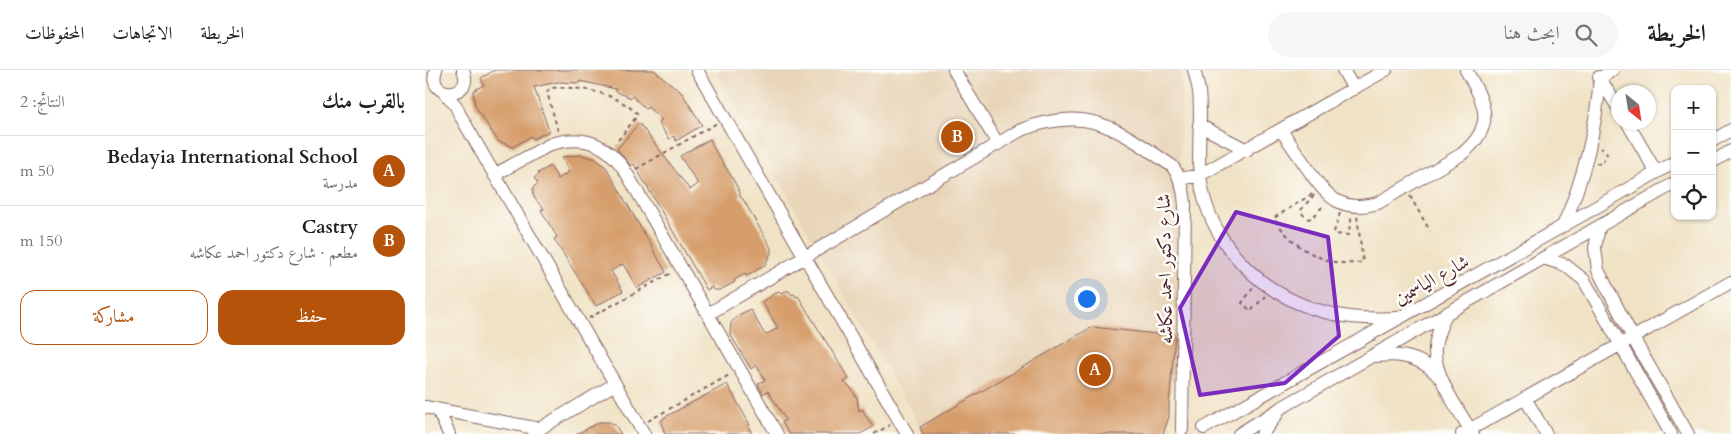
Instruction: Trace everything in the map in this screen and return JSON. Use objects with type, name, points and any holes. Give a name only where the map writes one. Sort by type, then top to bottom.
[{"type":"street","points":[[436,70],[434,83],[456,106],[460,116],[642,430]]},
{"type":"street","points":[[954,70],[998,144]]},
{"type":"street","points":[[1194,70],[1199,92],[1200,176],[1206,204],[1218,232],[1235,258],[1259,280],[1301,304],[1332,314],[1364,319],[1401,318]]},
{"type":"street","points":[[1343,70],[1354,88]]},
{"type":"street","points":[[1180,179],[1200,176],[1386,70]]},
{"type":"street","points":[[1281,130],[1321,188],[1346,203],[1367,206],[1378,203],[1462,154],[1474,144],[1482,130],[1485,114],[1482,99],[1466,70]]},
{"type":"street","points":[[1597,74],[1613,70]]},
{"type":"street","points":[[697,71],[907,434]]},
{"type":"street","points":[[1597,74],[1611,96]]},
{"type":"street","points":[[1563,226],[1575,197],[1591,146],[1598,100],[1597,74]]},
{"type":"street","points":[[434,83],[454,92],[464,75]]},
{"type":"street","points":[[460,116],[460,95],[464,75]]},
{"type":"street","name":"شارع دكتور احمد عكاشه","points":[[708,314],[1021,130],[1061,119],[1083,120],[1103,124],[1123,132],[1173,166],[1180,179],[1185,204],[1180,432]]},
{"type":"street","points":[[1199,124],[1247,150]]},
{"type":"street","points":[[1632,130],[1656,172]]},
{"type":"street","points":[[1716,139],[1731,130]]},
{"type":"street","points":[[494,175],[546,146],[574,139],[599,145],[620,161],[777,434]]},
{"type":"street","points":[[1716,160],[1731,151]]},
{"type":"street","name":"شارع الياسمين","points":[[1207,431],[1671,164]]},
{"type":"street","name":"شارع الياسمين","points":[[1239,434],[1281,408],[1671,185]]},
{"type":"street","points":[[1599,227],[1595,248],[1598,270],[1633,338],[1688,434]]},
{"type":"street","points":[[1543,258],[1565,265],[1584,280],[1671,434]]},
{"type":"street","points":[[1446,314],[1438,332],[1435,349],[1437,368],[1468,432],[1620,344],[1730,286]]},
{"type":"street","points":[[1373,356],[1390,354],[1406,356],[1421,361],[1434,370],[1444,383]]},
{"type":"street","points":[[431,409],[536,431],[615,384]]},
{"type":"street","points":[[1525,398],[1546,434]]},
{"type":"street","points":[[1262,434],[1281,408]]},
{"type":"street","points":[[431,409],[449,434]]},
{"type":"street","points":[[1180,432],[1190,426],[1207,431]]},
{"type":"path","points":[[561,141],[548,90],[550,88],[568,87],[604,93],[620,100],[637,112],[637,116],[609,151]]},
{"type":"path","points":[[627,174],[725,118]]},
{"type":"path","points":[[1587,160],[1602,164],[1607,153],[1605,150],[1591,146]]},
{"type":"path","points":[[1405,186],[1430,232]]},
{"type":"path","points":[[1321,188],[1300,211],[1307,219],[1346,203]]},
{"type":"path","points":[[1321,188],[1274,218],[1297,245],[1312,254],[1327,260],[1344,263],[1363,262],[1346,203]]},
{"type":"path","points":[[1346,203],[1348,235],[1335,234],[1334,232],[1346,203]]},
{"type":"path","points":[[580,323],[681,268]]},
{"type":"path","points":[[1259,280],[1242,303],[1251,311],[1272,289]]},
{"type":"path","points":[[642,430],[739,369]]},
{"type":"path","points":[[874,434],[899,420]]},
{"type":"highlighted area","points":[[1236,212],[1328,237],[1339,336],[1285,383],[1200,395],[1180,308]]},
{"type":"shaded area","points":[[716,70],[1182,70],[1175,336],[1169,404],[1170,434],[924,434]]},
{"type":"building","points":[[495,70],[654,70],[682,93],[702,125],[676,141],[674,136],[669,139],[658,122],[662,120],[632,96],[631,98],[615,91],[616,89],[580,81],[579,83],[558,82],[534,87],[549,131],[533,139],[531,136],[513,147],[498,141],[475,106],[473,91],[484,85],[481,78]]},
{"type":"building","points":[[639,123],[690,190],[698,184],[680,156],[710,139],[714,149],[733,179],[740,197],[743,199],[771,248],[771,253],[765,265],[747,276],[745,274],[734,280],[735,282],[720,290],[714,290],[712,287],[707,290],[634,164],[631,166],[617,149]]},
{"type":"building","points":[[581,155],[596,159],[606,167],[666,272],[637,288],[623,264],[611,271],[623,291],[596,306],[554,239],[557,237],[541,210],[544,209],[533,194],[533,188],[538,183],[534,178],[538,173],[550,166],[558,179],[569,172],[562,157]]},
{"type":"building","points":[[789,291],[796,297],[798,296],[849,379],[844,382],[851,388],[857,398],[859,411],[862,409],[873,427],[860,434],[789,434],[782,422],[786,420],[768,391],[763,394],[758,384],[765,380],[756,365],[751,369],[730,334],[731,323],[737,316],[750,309],[765,335],[778,328],[762,302],[773,294],[779,292],[781,294]]},
{"type":"building","points":[[1092,327],[1175,336],[1169,417],[1163,434],[923,434],[920,427]]},
{"type":"building","points":[[727,384],[750,425],[748,426],[752,434],[665,434],[661,422],[665,417]]},
{"type":"building","points":[[600,422],[610,422],[615,425],[621,434],[577,434]]},
{"type":"place","name":"Castry","points":[[957,137]]},
{"type":"place","name":"Bedayia International School","points":[[1095,370]]}]
